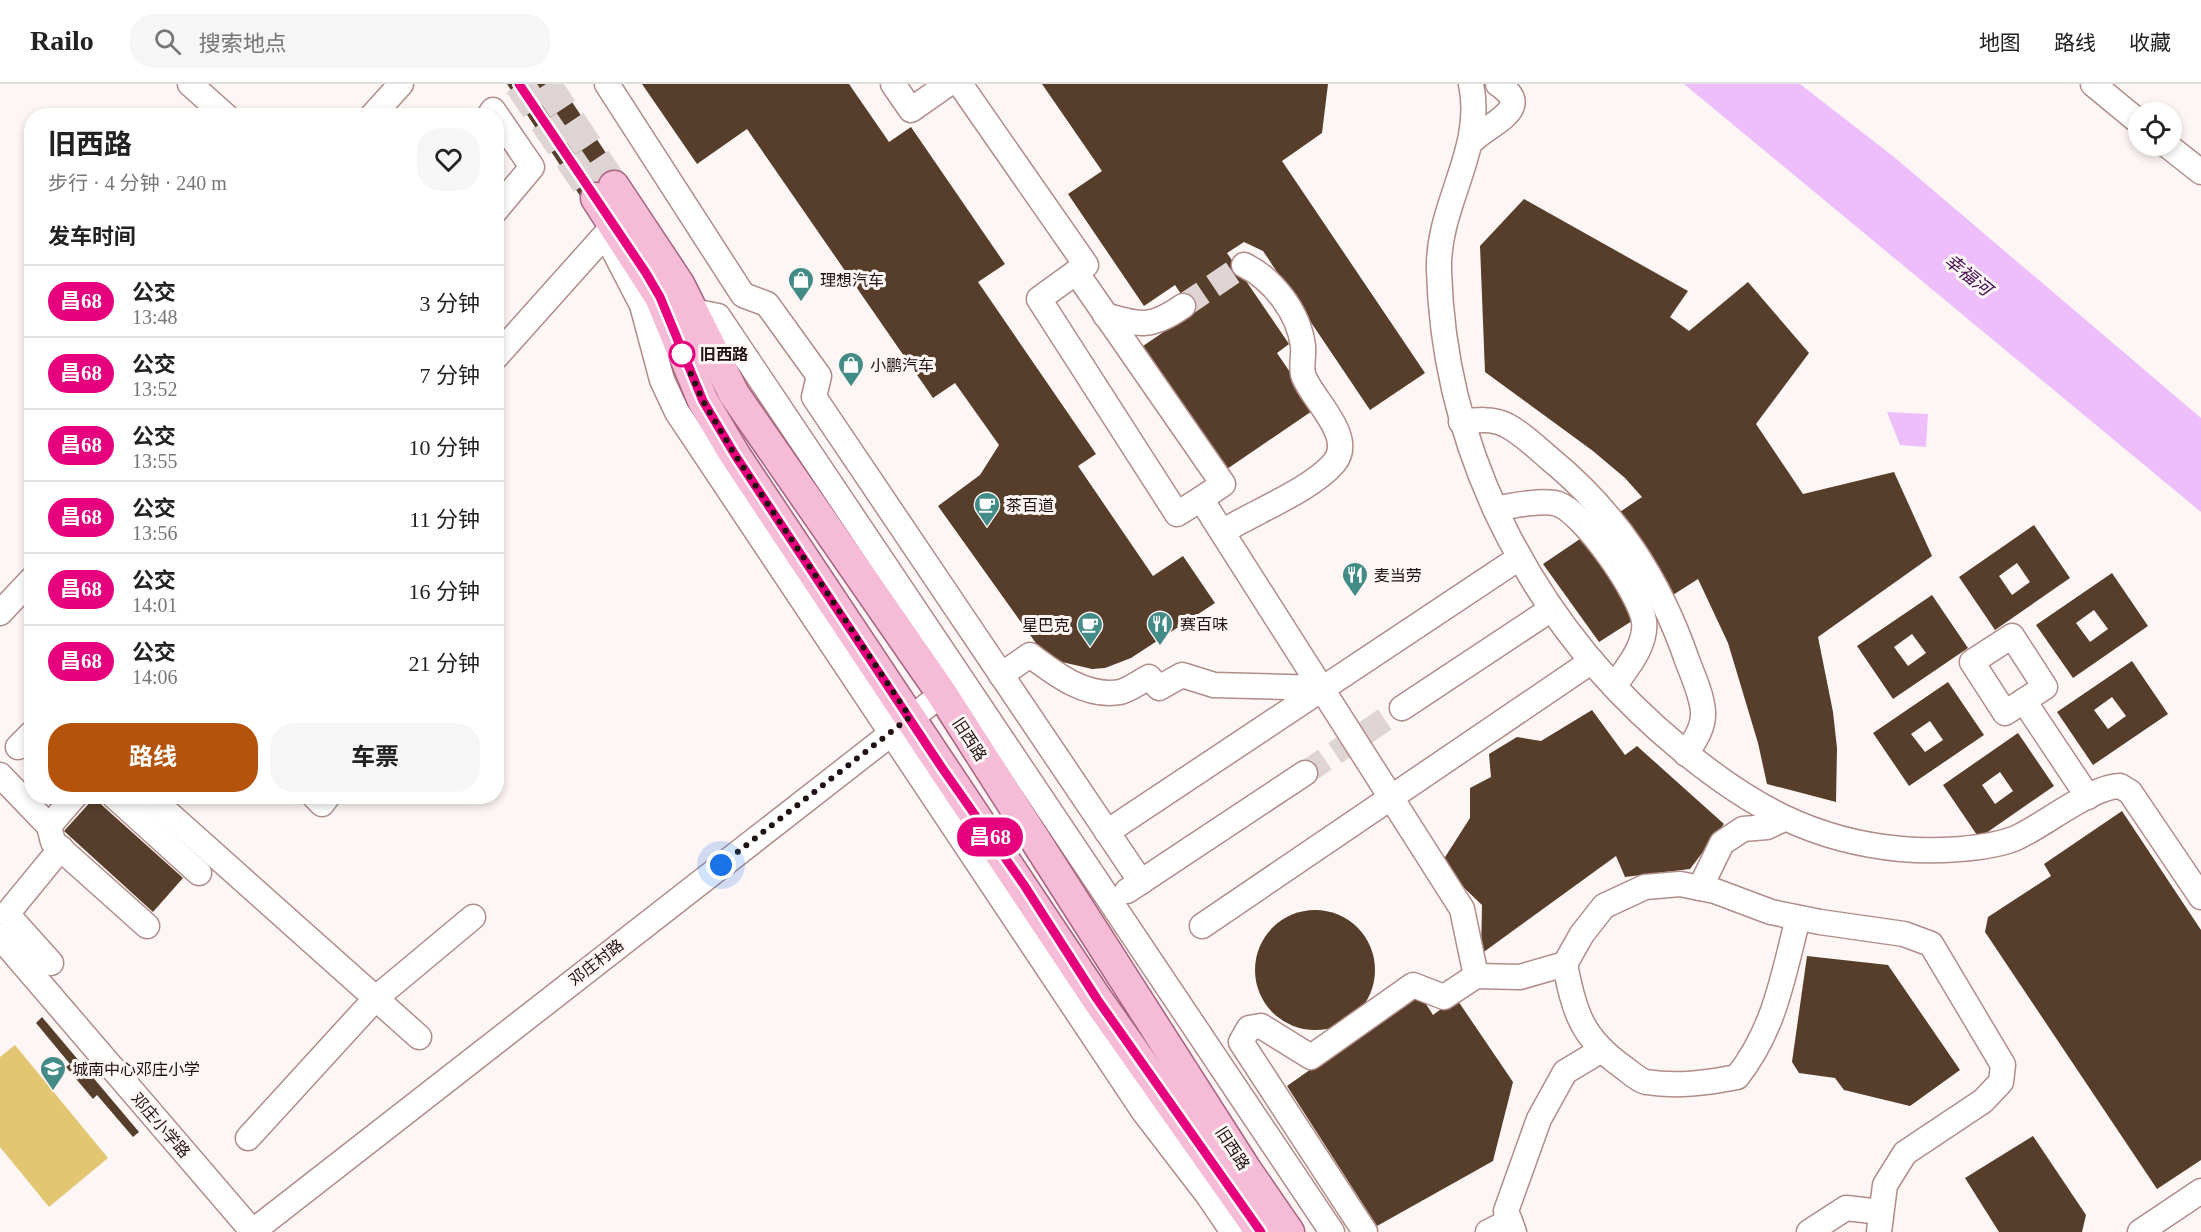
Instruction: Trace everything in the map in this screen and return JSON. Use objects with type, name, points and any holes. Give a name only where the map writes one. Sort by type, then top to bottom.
[{"type":"main road","name":"旧西路","points":[[1261,1232],[900,725],[713,418],[685,360],[660,297],[610,231],[605,192],[679,284],[734,394],[942,694],[1085,920],[1289,1232]]},
{"type":"street","points":[[190,84],[217,108]]},
{"type":"street","points":[[379,108],[401,84]]},
{"type":"street","points":[[607,84],[743,294],[767,304],[819,376],[813,397],[1141,882]]},
{"type":"street","points":[[893,84],[911,110],[948,84]]},
{"type":"street","points":[[960,84],[1086,265],[1039,299],[1178,514],[1223,483],[1076,273]]},
{"type":"street","points":[[1471,84],[1476,116],[1471,142],[1448,215],[1438,265],[1442,311],[1461,422],[1495,509],[1519,558],[1550,610],[1614,686],[1660,733],[1738,792],[1784,819],[1847,842],[1902,849],[1940,850],[2014,839],[2109,786],[2120,786],[2130,792],[2201,897]]},
{"type":"street","points":[[1471,142],[1511,110],[1514,102],[1510,92],[1498,84]]},
{"type":"street","points":[[2097,85],[2128,112]]},
{"type":"street","points":[[504,126],[532,167],[504,200]]},
{"type":"street","points":[[2181,156],[2201,172]]},
{"type":"street","points":[[504,348],[610,231]]},
{"type":"street","points":[[1222,532],[1302,488],[1336,462],[1340,446],[1334,425],[1303,374],[1303,346],[1297,326],[1273,284],[1244,265]]},
{"type":"street","points":[[1106,315],[1147,325],[1166,318],[1183,306]]},
{"type":"street","points":[[692,310],[718,316],[1332,1232]]},
{"type":"street","points":[[1461,422],[1483,420],[1505,424],[1591,495],[1616,524],[1634,550],[1665,603],[1698,692],[1703,713],[1701,729],[1686,754]]},
{"type":"street","points":[[1201,499],[1462,909],[1476,976]]},
{"type":"street","points":[[1495,509],[1558,504],[1577,517],[1608,557],[1636,600],[1644,621],[1641,643],[1614,686]]},
{"type":"street","points":[[1107,832],[1519,558]]},
{"type":"street","points":[[0,613],[24,588]]},
{"type":"street","points":[[1402,708],[1550,610]]},
{"type":"street","points":[[1001,675],[1030,655],[1058,676],[1088,690],[1120,692],[1149,677],[1159,688],[1182,675],[1214,685],[1322,688]]},
{"type":"street","points":[[1202,926],[1592,661]]},
{"type":"street","name":"邓庄村路","points":[[252,1232],[942,694]]},
{"type":"street","points":[[2024,701],[2088,797]]},
{"type":"street","points":[[900,725],[1144,1112],[1233,1232]]},
{"type":"street","points":[[1085,920],[1305,773]]},
{"type":"street","points":[[0,774],[24,799]]},
{"type":"street","points":[[28,804],[49,826],[54,842],[147,926]]},
{"type":"street","points":[[49,826],[68,804]]},
{"type":"street","points":[[123,804],[199,873]]},
{"type":"street","points":[[158,804],[419,1037]]},
{"type":"street","points":[[1700,888],[1722,843],[1743,829],[1767,827],[1784,819]]},
{"type":"street","points":[[51,963],[7,914],[61,848]]},
{"type":"street","points":[[1798,918],[1774,1015],[1756,1053],[1737,1077],[1692,1085],[1643,1082],[1599,1051],[1582,1024],[1570,994],[1565,964],[1582,934],[1604,906],[1645,887],[1680,884],[1700,888],[1771,912],[1904,934],[1931,944],[2003,1065],[2001,1082],[1983,1101],[1905,1153],[1885,1185],[1880,1222],[1846,1208],[1809,1232]]},
{"type":"street","points":[[248,1138],[376,998],[473,917]]},
{"type":"street","name":"邓庄小学路","points":[[0,937],[252,1232]]},
{"type":"street","points":[[1365,1232],[1241,1042],[1249,1028],[1261,1026],[1311,1057],[1413,985],[1444,996],[1476,976],[1520,976],[1565,964]]},
{"type":"street","points":[[1504,1228],[1506,1211],[1539,1119],[1565,1072],[1599,1051]]},
{"type":"street","points":[[2140,1232],[2201,1191]]},
{"type":"shaded area","points":[[15,1045],[108,1158],[49,1207],[0,1147],[0,1057]]},
{"type":"water","name":"幸福河","points":[[1684,84],[1800,84],[1894,157],[2201,418],[2201,512]]},
{"type":"water","points":[[1887,412],[1928,414],[1926,447],[1900,445]]},
{"type":"building","points":[[507,84],[560,84],[624,180],[586,205]]},
{"type":"building","points":[[642,84],[849,84],[889,142],[911,127],[1005,264],[978,282],[1096,454],[1078,466],[1153,576],[1183,556],[1215,603],[1131,658],[1105,668],[1092,669],[1062,662],[1038,646],[938,506],[980,475],[999,445],[955,383],[933,398],[747,129],[697,164]]},
{"type":"building","points":[[1042,84],[1328,84],[1322,133],[1282,161],[1425,373],[1370,410],[1263,251],[1244,242],[1227,253],[1289,344],[1277,353],[1315,409],[1227,469],[1143,346],[1193,312],[1175,285],[1144,306],[1068,194],[1102,171]]},
{"type":"building","points":[[1524,199],[1688,291],[1670,317],[1689,331],[1748,282],[1809,353],[1756,424],[1803,494],[1894,472],[1932,556],[1818,637],[1833,712],[1837,748],[1836,802],[1767,784],[1758,743],[1728,643],[1698,579],[1599,642],[1543,564],[1642,497],[1625,478],[1593,451],[1485,372],[1480,246]]},
{"type":"building","points":[[2034,525],[2070,578],[1995,630],[1959,577]],"holes":[[[2017,563],[2030,582],[2012,595],[1999,576]]]},
{"type":"building","points":[[2112,573],[2148,626],[2073,678],[2036,625]],"holes":[[[2094,610],[2108,629],[2090,642],[2076,623]]]},
{"type":"building","points":[[1932,595],[1968,648],[1893,699],[1857,646]],"holes":[[[1912,634],[1926,653],[1908,666],[1894,647]]]},
{"type":"building","points":[[2132,661],[2168,714],[2093,765],[2057,712]],"holes":[[[2112,697],[2126,716],[2108,729],[2094,710]]]},
{"type":"building","points":[[1948,682],[1984,735],[1909,786],[1873,733]],"holes":[[[1930,721],[1943,740],[1925,752],[1911,734]]]},
{"type":"building","points":[[1592,710],[1625,755],[1637,746],[1724,824],[1690,869],[1625,877],[1616,856],[1481,954],[1482,905],[1440,865],[1470,818],[1470,788],[1491,777],[1489,754],[1517,737],[1541,741]]},
{"type":"building","points":[[2018,733],[2054,786],[1979,838],[1943,785]],"holes":[[[2000,772],[2013,791],[1995,804],[1982,785]]]},
{"type":"building","points":[[89,804],[101,804],[183,878],[153,912],[64,831]]},
{"type":"building","points":[[2122,811],[2201,930],[2201,1160],[2157,1189],[1985,932],[1988,917],[2051,876],[2044,864]]},
{"type":"building","points":[[1315,910],[1338,914],[1358,927],[1371,947],[1375,970],[1371,993],[1358,1013],[1338,1026],[1315,1030],[1292,1026],[1272,1013],[1259,993],[1255,970],[1259,947],[1272,927],[1292,914]]},
{"type":"building","points":[[1807,956],[1888,965],[1960,1070],[1910,1106],[1844,1090],[1835,1078],[1799,1073],[1792,1062]]},
{"type":"building","points":[[1419,993],[1433,1015],[1456,998],[1513,1082],[1493,1161],[1377,1226],[1287,1086]]},
{"type":"building","points":[[42,1017],[139,1132],[133,1137],[97,1095],[93,1099],[66,1067],[70,1064],[36,1023]]},
{"type":"building","points":[[2033,1136],[2086,1215],[2082,1232],[1999,1232],[1965,1178]]},
{"type":"tunnel","points":[[519,84],[596,198]]},
{"type":"tunnel","points":[[546,84],[614,186]]},
{"type":"tunnel","points":[[1183,306],[1244,265]]},
{"type":"tunnel","points":[[1305,773],[1402,708]]},
{"type":"bus line","name":"昌68","points":[[519,84],[660,297],[703,401],[735,455],[940,765],[1024,885],[1097,999],[1261,1232]]},
{"type":"place","name":"理想汽车","points":[[801,303]]},
{"type":"place","name":"旧西路","points":[[682,354]]},
{"type":"place","name":"小鹏汽车","points":[[851,388]]},
{"type":"place","name":"茶百道","points":[[987,528]]},
{"type":"place","name":"麦当劳","points":[[1355,598]]},
{"type":"place","name":"赛百味","points":[[1160,647]]},
{"type":"place","name":"星巴克","points":[[1090,648]]},
{"type":"place","name":"城南中心邓庄小学","points":[[53,1092]]},
{"type":"route","points":[[682,354],[703,401],[735,455],[910,717],[721,865]]}]
